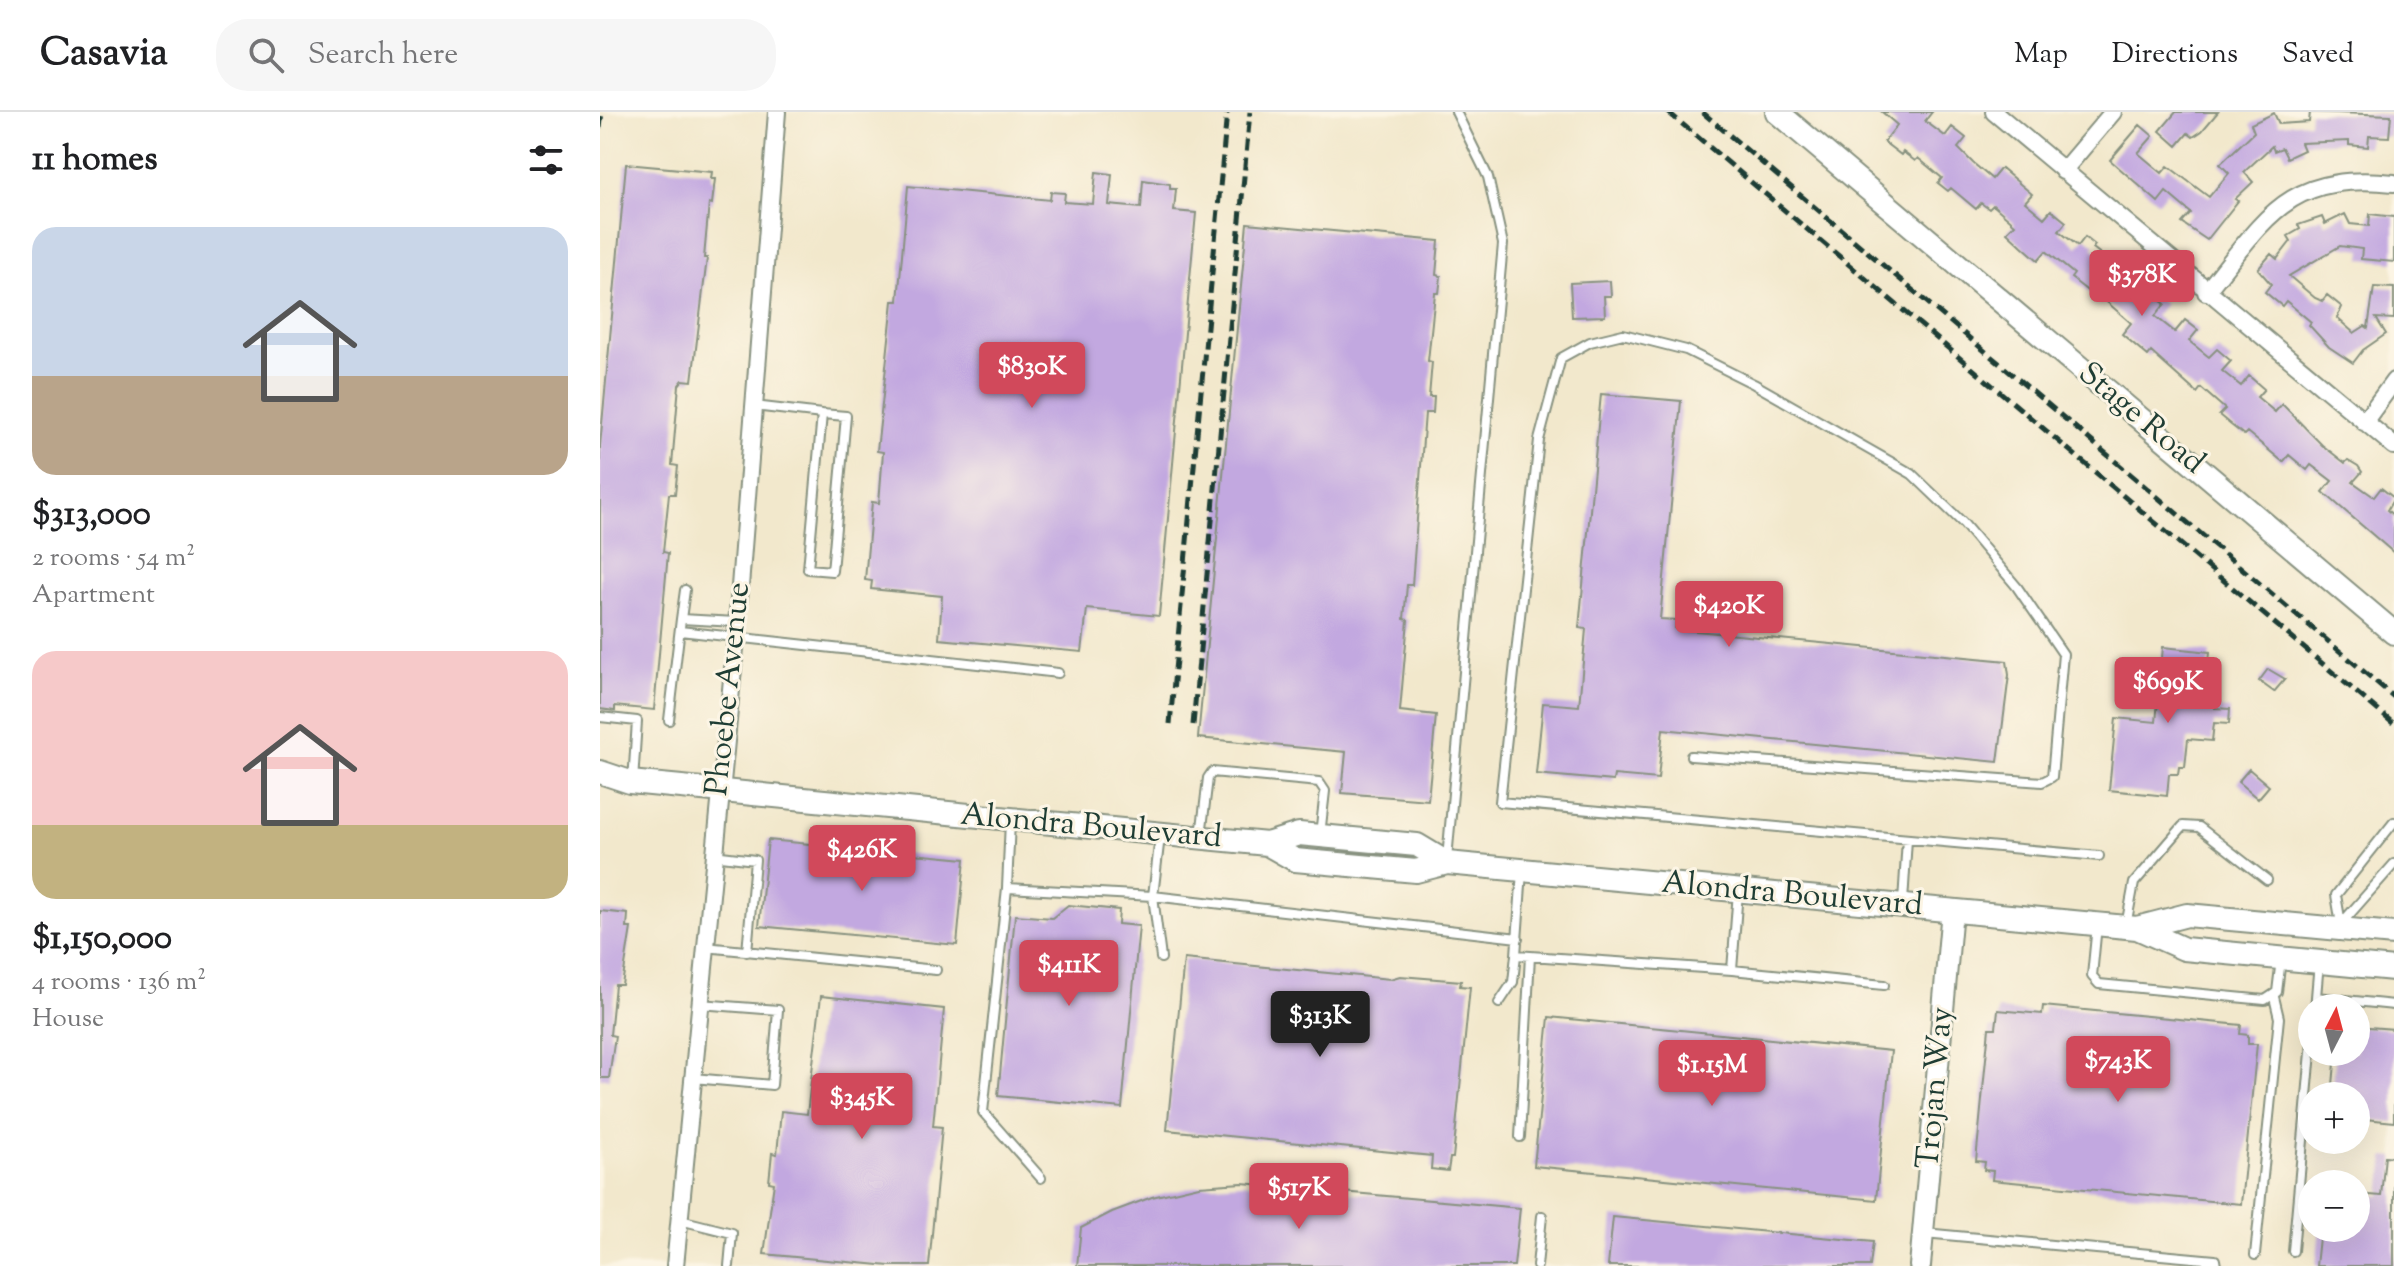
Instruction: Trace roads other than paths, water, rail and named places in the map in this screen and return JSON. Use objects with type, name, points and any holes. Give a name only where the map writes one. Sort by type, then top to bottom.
[{"type":"main road","name":"Stage Road","points":[[1777,112],[2394,633]]},
{"type":"main road","name":"Alondra Boulevard","points":[[600,772],[631,782],[1267,844],[1299,834],[1417,845],[1447,863]]},
{"type":"main road","name":"Alondra Boulevard","points":[[600,787],[631,782]]},
{"type":"main road","name":"Alondra Boulevard","points":[[1267,844],[1295,860],[1416,871],[1447,863],[2097,924],[2132,928],[2184,949],[2394,969]]},
{"type":"main road","name":"Alondra Boulevard","points":[[2132,928],[2187,915],[2339,926],[2394,934]]},
{"type":"street","name":"Phoebe Avenue","points":[[675,1266],[737,630],[777,112]]},
{"type":"street","points":[[1994,112],[2394,446]]},
{"type":"street","points":[[2063,171],[2113,112]]},
{"type":"street","points":[[2206,292],[2272,210],[2304,190],[2339,181],[2394,183]]},
{"type":"street","points":[[2364,422],[2394,381]]},
{"type":"street","name":"Trojan Way","points":[[1920,1266],[1952,910]]},
{"type":"lane","points":[[1447,863],[1503,244],[1488,177],[1456,112]]},
{"type":"lane","points":[[1691,756],[2042,782],[2052,777],[2063,654],[2017,587],[1963,523],[1912,474],[1754,384],[1686,350],[1623,334],[1590,342],[1561,358],[1539,440],[1500,802],[2099,856]]},
{"type":"lane","points":[[754,406],[846,416],[832,571],[808,569],[822,414]]},
{"type":"lane","points":[[669,720],[685,590]]},
{"type":"lane","points":[[681,619],[737,630],[1058,673]]},
{"type":"lane","points":[[680,631],[737,630]]},
{"type":"lane","points":[[600,717],[637,721],[631,782]]},
{"type":"lane","points":[[1200,838],[1209,774],[1319,782],[1324,786],[1320,836]]},
{"type":"lane","points":[[1010,819],[1007,888],[983,1112],[1041,1178]]},
{"type":"lane","points":[[2339,926],[2334,898],[2394,822]]},
{"type":"lane","points":[[2132,928],[2134,883],[2183,826],[2199,827],[2267,880]]},
{"type":"lane","points":[[1160,834],[1153,896],[1161,958]]},
{"type":"lane","points":[[1903,905],[1907,839]]},
{"type":"lane","points":[[713,855],[755,860],[747,952]]},
{"type":"lane","points":[[2339,926],[2394,864]]},
{"type":"lane","points":[[1499,1003],[1513,982],[1522,870]]},
{"type":"lane","points":[[1007,888],[1153,896],[1518,938]]},
{"type":"lane","points":[[1732,970],[1738,890]]},
{"type":"lane","points":[[2097,924],[2092,976],[2099,984],[2265,1000],[2274,997]]},
{"type":"lane","points":[[704,947],[936,970]]},
{"type":"lane","points":[[1516,955],[1732,970],[1884,985]]},
{"type":"lane","points":[[1520,1137],[1530,956]]},
{"type":"lane","points":[[2255,1255],[2279,1018],[2274,997],[2281,959]]},
{"type":"lane","points":[[2316,994],[2319,962]]},
{"type":"lane","points":[[2370,1003],[2394,1005]]},
{"type":"lane","points":[[692,1078],[772,1085],[778,1010],[699,1004]]},
{"type":"lane","points":[[2293,1251],[2310,1066]]},
{"type":"lane","points":[[1537,1266],[1542,1216]]},
{"type":"lane","points":[[679,1220],[732,1233],[729,1266]]},
{"type":"lane","points":[[1923,1233],[2215,1260],[2216,1266]]},
{"type":"railway","points":[[600,128],[602,112]]},
{"type":"railway","points":[[1170,724],[1227,112]]},
{"type":"railway","points":[[1193,725],[1250,112]]},
{"type":"railway","points":[[1668,112],[2394,724]]},
{"type":"railway","points":[[1702,112],[2394,697]]}]
